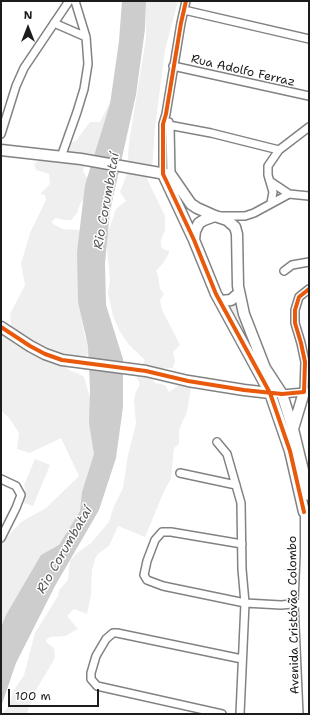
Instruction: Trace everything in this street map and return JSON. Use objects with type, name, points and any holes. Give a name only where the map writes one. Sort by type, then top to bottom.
[{"type":"street","points":[[1,134],[8,110],[24,68],[69,1]]},
{"type":"street","points":[[61,157],[84,89],[88,64],[86,37],[75,1]]},
{"type":"street","name":"Avenida Cristóvão Colombo","points":[[186,1],[173,66],[166,114],[167,174],[216,294],[270,393],[290,451],[307,514],[304,603],[308,714]]},
{"type":"street","points":[[184,10],[309,39]]},
{"type":"street","points":[[54,23],[86,37]]},
{"type":"street","name":"Rua Adolfo Ferraz","points":[[173,66],[309,96]]},
{"type":"street","points":[[167,125],[212,132],[279,150]]},
{"type":"street","points":[[271,203],[273,192],[268,169],[271,160],[279,150],[309,127]]},
{"type":"street","points":[[1,150],[81,159],[167,174],[191,204],[196,208],[227,220],[235,227],[237,234],[237,270],[239,293],[246,322],[270,377],[282,394],[293,429],[309,495]]},
{"type":"street","points":[[271,182],[289,194],[309,196]]},
{"type":"street","points":[[194,240],[195,231],[199,223],[204,220],[215,216],[245,216],[289,194]]},
{"type":"street","points":[[284,271],[299,261],[309,259]]},
{"type":"street","points":[[292,265],[309,262]]},
{"type":"street","points":[[293,429],[304,392],[305,362],[295,323],[294,310],[299,297],[309,288]]},
{"type":"street","points":[[220,301],[231,300],[239,293]]},
{"type":"street","points":[[1,327],[30,346],[45,354],[62,360],[146,372],[244,390],[282,394],[304,392]]},
{"type":"street","points":[[244,390],[258,385],[261,379],[261,358]]},
{"type":"street","points":[[217,442],[227,454],[241,503],[245,603],[240,714]]},
{"type":"street","points":[[180,473],[236,485]]},
{"type":"street","points":[[1,479],[16,486],[21,495],[1,538]]},
{"type":"street","points":[[242,544],[171,532],[162,532],[155,540],[144,573],[147,580],[163,586],[245,603],[281,605],[304,603]]},
{"type":"street","points":[[222,714],[97,686],[91,680],[91,673],[96,656],[106,639],[113,633],[117,632],[242,659]]},
{"type":"shaded area","points":[[146,1],[178,1],[165,50],[155,128],[152,169],[147,179],[165,216],[165,230],[161,240],[161,246],[163,249],[169,251],[164,262],[156,271],[160,289],[164,294],[160,300],[162,310],[180,345],[173,352],[175,361],[173,368],[157,369],[151,378],[155,383],[165,385],[169,392],[181,384],[191,388],[187,412],[179,430],[179,444],[174,448],[171,479],[165,489],[145,537],[118,526],[109,546],[98,554],[95,559],[92,570],[91,596],[87,614],[74,609],[67,616],[78,629],[65,636],[50,637],[46,640],[46,642],[54,648],[55,658],[33,695],[27,714],[2,714],[9,706],[13,692],[24,675],[35,633],[58,596],[59,590],[68,580],[70,561],[76,554],[91,543],[109,522],[114,506],[123,488],[128,455],[136,424],[134,401],[135,394],[140,384],[137,379],[137,374],[145,360],[129,345],[119,330],[113,316],[108,293],[110,280],[106,238],[116,209],[126,201],[120,192],[127,174],[129,142],[146,39]]},
{"type":"shaded area","points":[[122,78],[110,140],[85,164],[83,171],[88,179],[85,197],[80,204],[77,213],[71,220],[56,218],[52,221],[53,224],[63,229],[80,230],[79,303],[85,338],[97,351],[71,362],[66,367],[84,377],[94,411],[94,454],[91,496],[6,631],[1,620],[1,544],[21,522],[46,508],[79,476],[61,438],[30,453],[17,449],[19,433],[10,419],[1,410],[1,335],[9,331],[11,325],[10,314],[25,285],[21,264],[30,233],[46,200],[45,195],[40,194],[50,184],[49,174],[36,170],[34,164],[43,158],[46,161],[50,160],[62,142],[64,131],[70,124],[69,143],[76,141],[90,122],[100,122]]},
{"type":"shaded area","points":[[239,304],[255,353],[252,352],[228,305]]},
{"type":"shaded area","points":[[35,459],[50,465],[33,506],[22,502],[25,489],[24,485]]},
{"type":"water","name":"Rio Corumbataí","points":[[122,1],[146,1],[145,29],[136,95],[110,211],[105,263],[106,305],[123,359],[123,407],[116,458],[99,510],[55,586],[16,663],[1,707],[1,627],[6,615],[41,555],[59,545],[80,511],[82,492],[94,454],[89,423],[90,390],[88,346],[78,302],[77,252],[85,185],[110,104],[119,41]]},
{"type":"cycle path","points":[[186,1],[163,124],[163,174],[194,240],[216,294],[270,393],[290,451],[304,512]]},
{"type":"cycle path","points":[[1,327],[30,346],[45,354],[62,360],[146,371],[188,381],[244,390],[282,394],[304,392],[305,362],[295,323],[295,310],[299,297],[309,289]]}]
